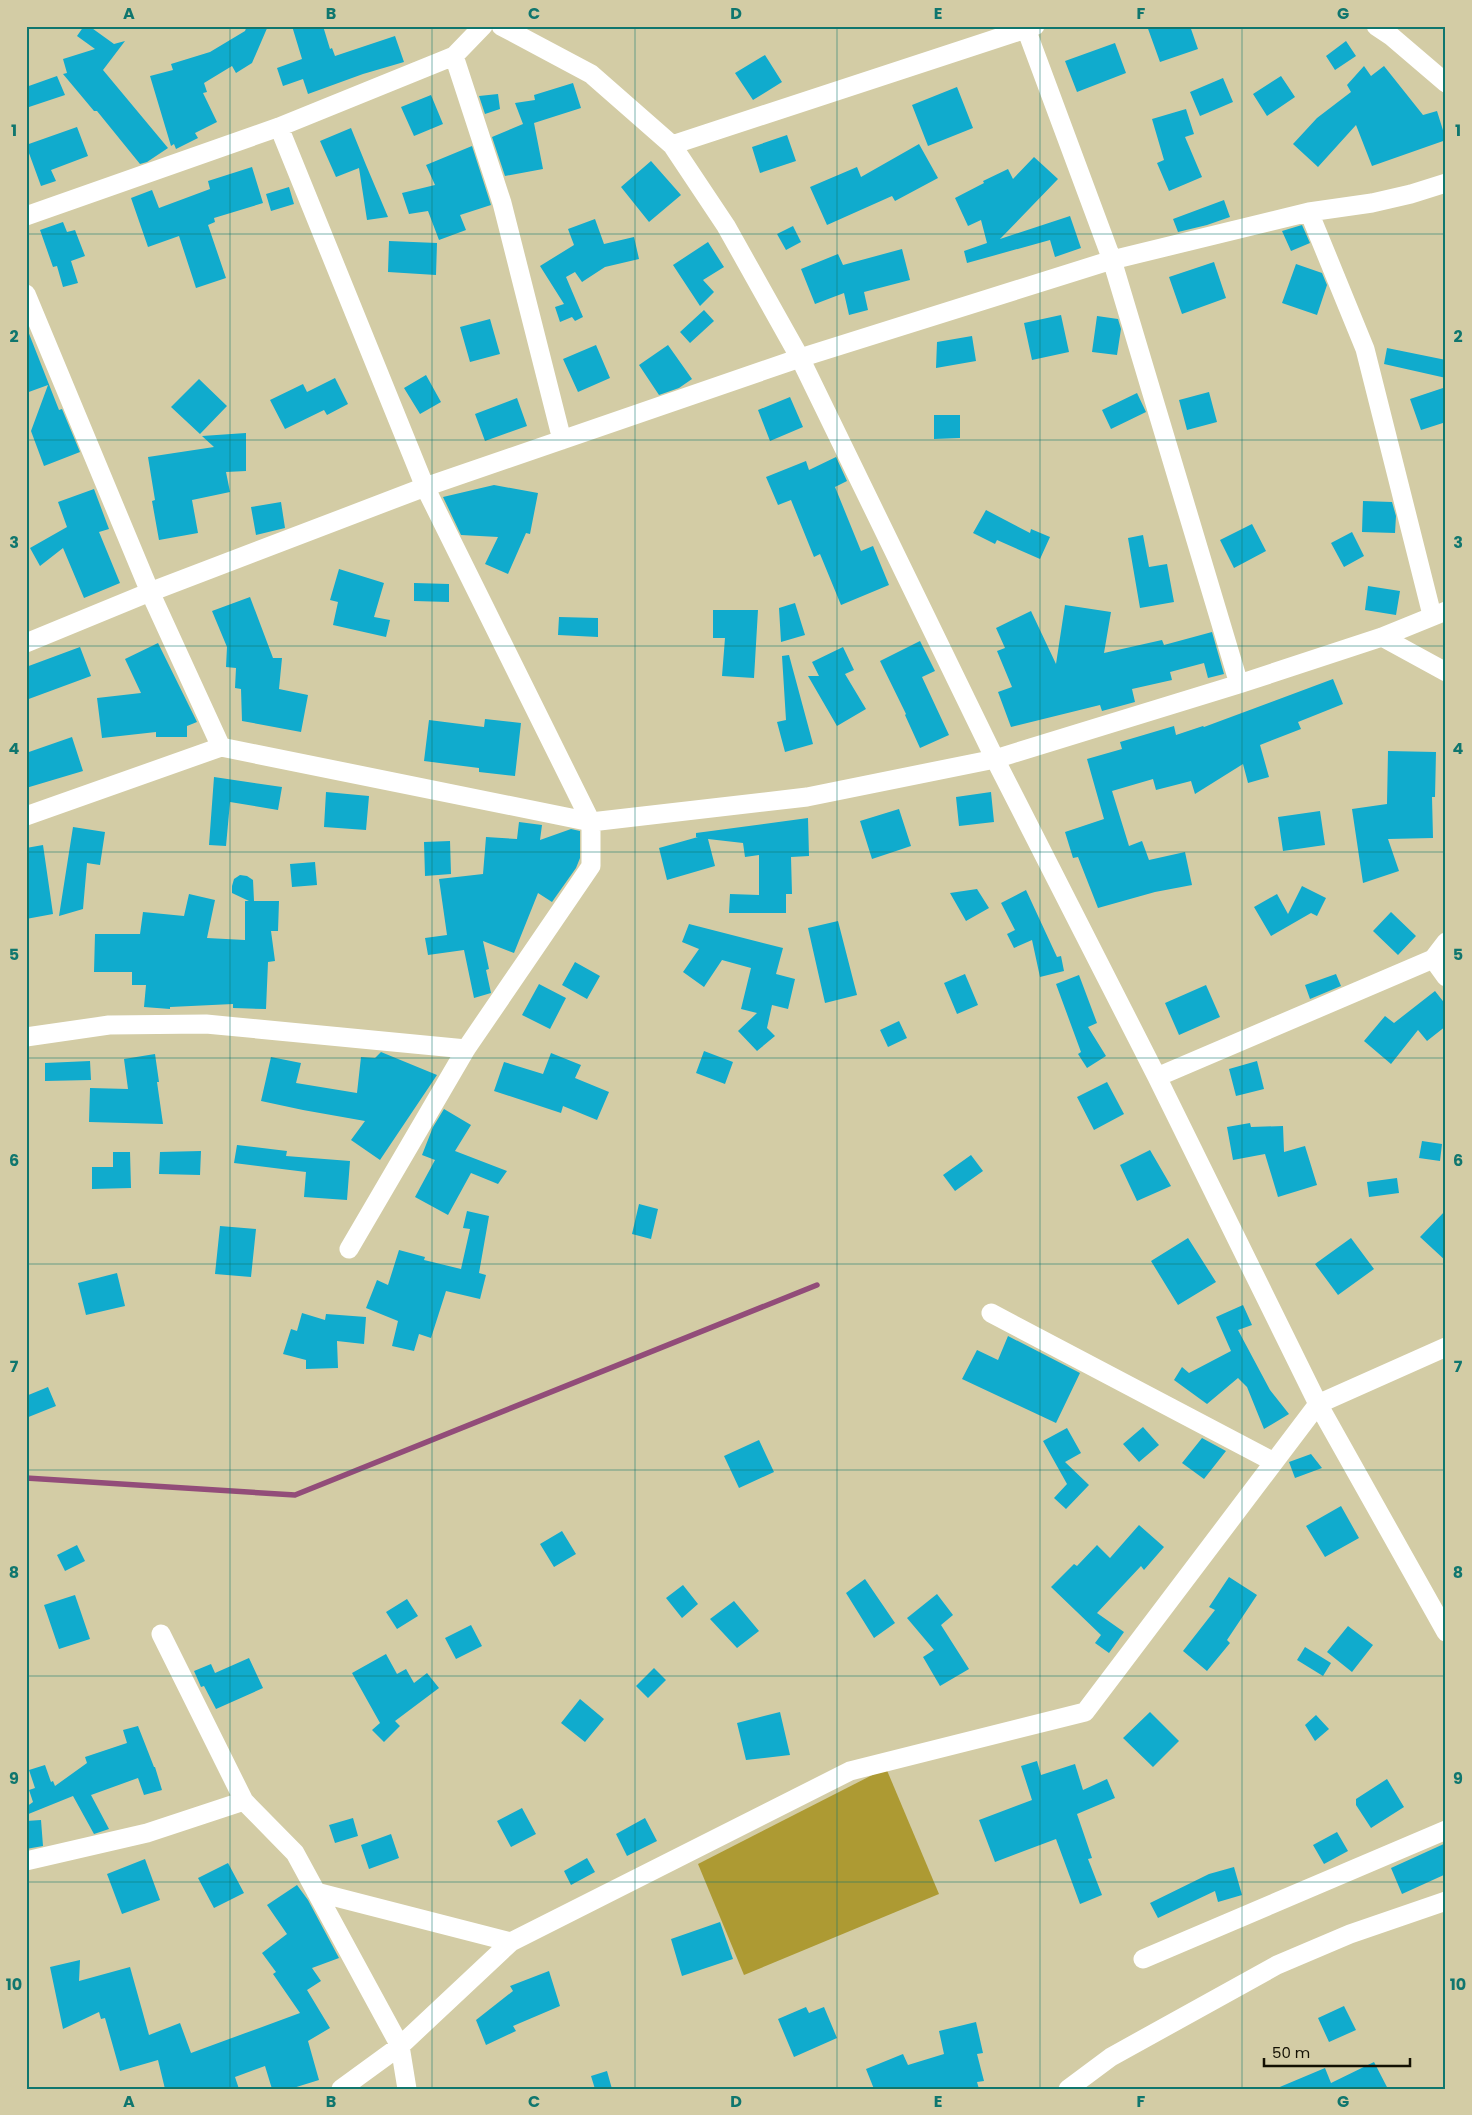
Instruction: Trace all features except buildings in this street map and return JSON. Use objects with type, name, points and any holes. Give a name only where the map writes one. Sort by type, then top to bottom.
[{"type":"street","points":[[26,216],[278,127],[454,56],[483,26]]},
{"type":"street","points":[[501,26],[591,74],[672,146],[726,226],[800,358],[995,759],[1158,1077],[1318,1404],[1446,1632]]},
{"type":"street","points":[[1376,26],[1391,36],[1446,83]]},
{"type":"street","points":[[672,146],[1029,27],[1112,260],[1239,684]]},
{"type":"street","points":[[454,56],[502,203],[562,440]]},
{"type":"street","points":[[278,127],[425,488],[591,822],[591,866],[466,1049],[349,1249]]},
{"type":"street","points":[[26,643],[150,592],[425,488],[800,358],[1112,260],[1309,212],[1372,203],[1446,183]]},
{"type":"street","points":[[26,816],[221,747],[591,822],[807,797],[995,759],[1239,684],[1382,637],[1439,613],[1365,350],[1309,212]]},
{"type":"street","points":[[26,294],[150,592],[221,747]]},
{"type":"street","points":[[1382,637],[1446,672]]},
{"type":"street","points":[[1158,1077],[1433,959],[1446,942]]},
{"type":"street","points":[[1433,959],[1446,977]]},
{"type":"street","points":[[26,1037],[109,1025],[206,1024],[466,1049]]},
{"type":"street","points":[[991,1313],[1274,1462]]},
{"type":"street","points":[[341,2089],[400,2046],[511,1942],[850,1771],[1085,1712],[1318,1404],[1446,1347]]},
{"type":"street","points":[[161,1634],[244,1801],[295,1853],[400,2046],[407,2089]]},
{"type":"street","points":[[26,1861],[147,1833],[244,1801]]},
{"type":"street","points":[[1143,1959],[1446,1830]]},
{"type":"street","points":[[316,1892],[511,1942]]},
{"type":"street","points":[[1068,2089],[1111,2057],[1277,1965],[1350,1934],[1446,1901]]},
{"type":"shaded area","points":[[886,1768],[939,1894],[744,1975],[698,1864]]},
{"type":"waterway","points":[[26,1478],[295,1495],[817,1285]]}]
